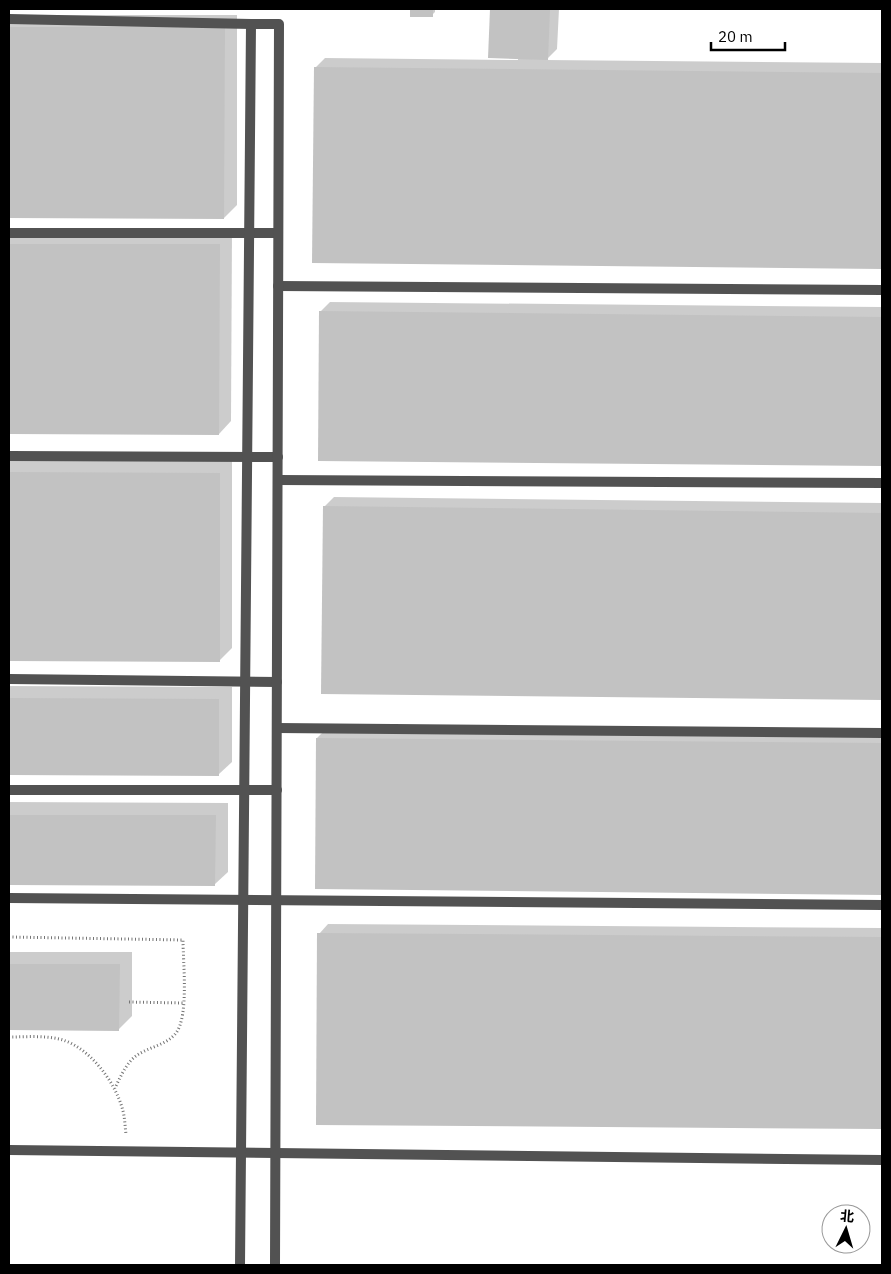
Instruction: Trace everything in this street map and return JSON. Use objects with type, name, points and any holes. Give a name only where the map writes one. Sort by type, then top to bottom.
[{"type":"lane","points":[[9,19],[279,24],[275,1265]]},
{"type":"lane","points":[[240,1265],[251,24]]},
{"type":"lane","points":[[9,233],[278,233]]},
{"type":"lane","points":[[278,286],[882,290]]},
{"type":"lane","points":[[9,456],[278,457]]},
{"type":"lane","points":[[278,480],[882,483]]},
{"type":"lane","points":[[9,679],[277,682]]},
{"type":"lane","points":[[277,728],[882,733]]},
{"type":"lane","points":[[9,790],[277,790]]},
{"type":"lane","points":[[9,898],[882,905]]},
{"type":"lane","points":[[9,1150],[882,1160]]},
{"type":"path","points":[[9,937],[183,940],[184,1003],[182,1022],[176,1033],[164,1042],[135,1056],[115,1088]]},
{"type":"path","points":[[130,1002],[184,1003]]},
{"type":"path","points":[[9,1037],[49,1037],[64,1040],[83,1051],[101,1068],[115,1088],[123,1111],[128,1151]]},
{"type":"building","points":[[410,9],[433,9],[433,17],[410,17]]},
{"type":"building","points":[[490,9],[550,10],[548,60],[488,58]]},
{"type":"building","points":[[9,27],[225,27],[224,219],[9,218]]},
{"type":"building","points":[[314,67],[882,73],[882,269],[312,263]]},
{"type":"building","points":[[9,244],[220,244],[219,435],[9,434]]},
{"type":"building","points":[[319,311],[882,317],[882,466],[318,461]]},
{"type":"building","points":[[9,472],[220,473],[220,662],[9,661]]},
{"type":"building","points":[[323,506],[882,513],[882,700],[321,694]]},
{"type":"building","points":[[9,698],[219,699],[219,776],[9,775]]},
{"type":"building","points":[[316,738],[882,743],[882,895],[315,889]]},
{"type":"building","points":[[9,815],[216,815],[215,886],[9,885]]},
{"type":"building","points":[[317,933],[882,937],[882,1129],[316,1125]]},
{"type":"building","points":[[9,964],[120,964],[119,1031],[9,1030]]}]
